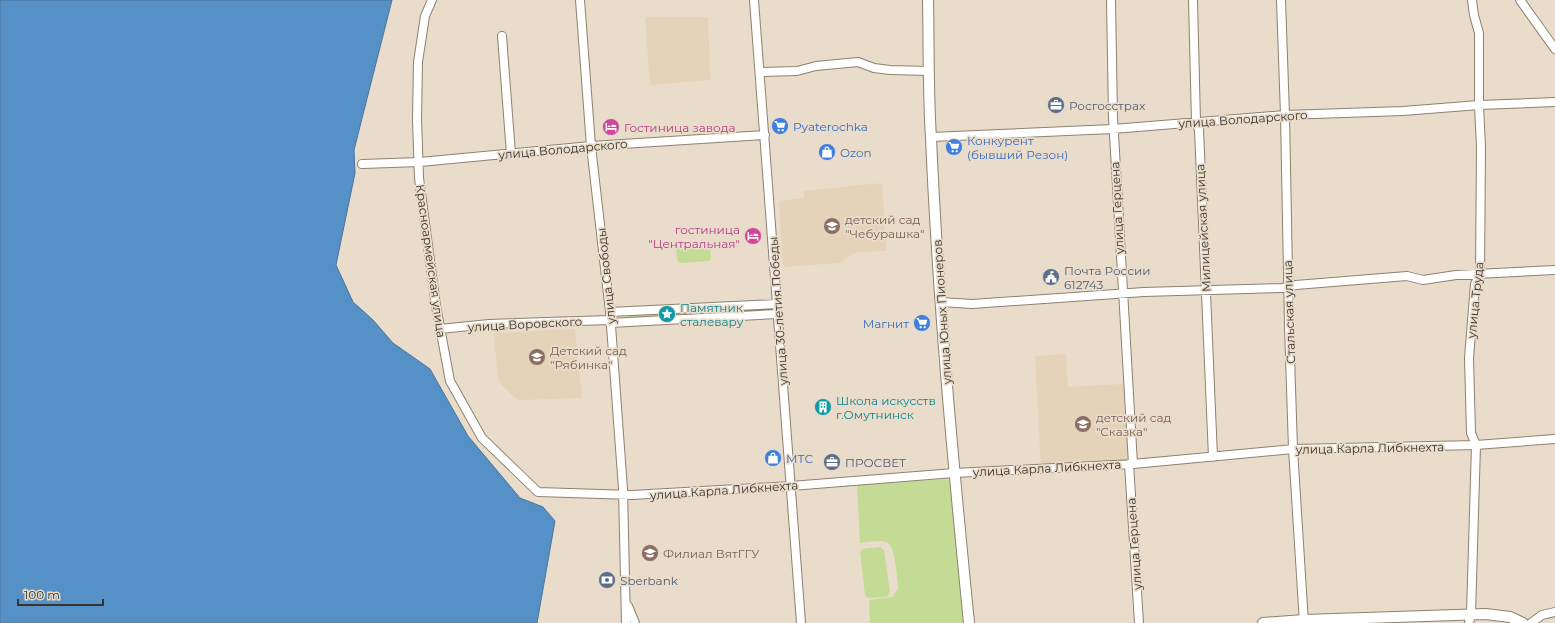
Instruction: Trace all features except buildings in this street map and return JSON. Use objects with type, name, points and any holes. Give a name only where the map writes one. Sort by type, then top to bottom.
[{"type":"main road","name":"улица Юных Пионеров","points":[[928,0],[930,138],[954,473],[969,623]]},
{"type":"main road","points":[[1263,623],[1304,621],[1470,619],[1486,614],[1510,617],[1523,623]]},
{"type":"street","name":"Красноармейская улица","points":[[432,0],[425,13],[418,62],[417,119],[420,162],[420,192],[436,306],[450,381],[482,438],[538,492]]},
{"type":"street","name":"улица Свободы","points":[[580,0],[591,146],[610,318],[624,495],[626,623]]},
{"type":"street","name":"улица 30-летия Победы","points":[[754,0],[801,623]]},
{"type":"street","name":"улица Герцена","points":[[1111,0],[1113,129],[1139,623]]},
{"type":"street","name":"Милицейская улица","points":[[1192,0],[1196,122],[1199,130],[1213,457]]},
{"type":"street","name":"Стальская улица","points":[[1281,0],[1285,116],[1287,287],[1293,449],[1304,621]]},
{"type":"street","name":"улица Труда","points":[[1470,619],[1476,445],[1471,433],[1470,358],[1475,284],[1480,274],[1481,147],[1479,105],[1479,33],[1472,0]]},
{"type":"street","points":[[1520,0],[1555,49]]},
{"type":"street","points":[[502,36],[511,154]]},
{"type":"street","points":[[760,72],[797,71],[816,66],[858,62],[874,68],[890,70],[929,70]]},
{"type":"street","name":"улица Володарского","points":[[930,138],[1113,129],[1285,116],[1555,102]]},
{"type":"street","name":"улица Володарского","points":[[362,164],[420,162],[591,146],[765,135]]},
{"type":"street","points":[[941,302],[972,304],[1122,294],[1287,287],[1407,276],[1423,280],[1480,274],[1555,270]]},
{"type":"street","name":"улица Воровского","points":[[440,329],[489,324],[610,318],[777,304]]},
{"type":"street","points":[[610,318],[777,314]]},
{"type":"street","name":"улица Карла Либкнехта","points":[[538,492],[624,495],[791,486],[954,473],[1131,464],[1293,449],[1476,445],[1555,439]]},
{"type":"street","name":"улица Свободы","points":[[626,601],[635,623]]},
{"type":"street","points":[[1531,623],[1542,615],[1555,612]]},
{"type":"shaded area","points":[[645,17],[708,17],[710,80],[650,85]]},
{"type":"shaded area","name":"детский сад \"Чебурашка\"","points":[[882,183],[886,251],[857,252],[839,263],[783,267],[779,201],[804,198],[804,191]]},
{"type":"shaded area","name":"Детский сад \"Рябинка\"","points":[[575,329],[582,398],[520,400],[514,397],[501,385],[499,381],[493,333]]},
{"type":"shaded area","name":"детский сад \"Сказка\"","points":[[1066,354],[1068,387],[1125,384],[1130,462],[1041,467],[1035,356]]},
{"type":"green space","points":[[707,245],[710,248],[711,258],[709,261],[678,262],[676,251],[678,247]]},
{"type":"green space","points":[[763,308],[764,313],[627,320],[627,314]]},
{"type":"green space","points":[[946,479],[952,482],[965,623],[870,623],[869,600],[892,597],[898,589],[898,585],[895,562],[892,550],[888,543],[875,541],[860,543],[857,485]]},
{"type":"green space","points":[[880,547],[884,550],[890,592],[887,597],[867,598],[865,595],[860,551],[862,549]]},
{"type":"water","points":[[0,0],[392,0],[354,150],[355,173],[336,265],[353,302],[373,320],[393,343],[430,369],[468,436],[520,498],[543,507],[555,521],[537,623],[0,623]]},
{"type":"place","name":"Росгосстрах","points":[[1056,105]]},
{"type":"place","name":"Pyaterochka","points":[[780,126]]},
{"type":"place","name":"Гостиница завода","points":[[611,127]]},
{"type":"place","name":"Конкурент (бывший Резон)","points":[[954,147]]},
{"type":"place","name":"Ozon","points":[[827,152]]},
{"type":"place","name":"детский сад \"Чебурашка\"","points":[[832,226]]},
{"type":"place","name":"гостиница \"Центральная\"","points":[[753,236]]},
{"type":"place","name":"Почта России 612743","points":[[1051,277]]},
{"type":"place","name":"Памятник сталевару","points":[[667,314]]},
{"type":"place","name":"Магнит","points":[[922,323]]},
{"type":"place","name":"Детский сад \"Рябинка\"","points":[[537,357]]},
{"type":"place","name":"Школа искусств г.Омутнинск","points":[[823,407]]},
{"type":"place","name":"детский сад \"Сказка\"","points":[[1083,424]]},
{"type":"place","name":"МТС","points":[[773,458]]},
{"type":"place","name":"ПРОСВЕТ","points":[[832,462]]},
{"type":"place","name":"Филиал ВятГГУ","points":[[650,553]]},
{"type":"place","name":"Sberbank","points":[[607,580]]}]
